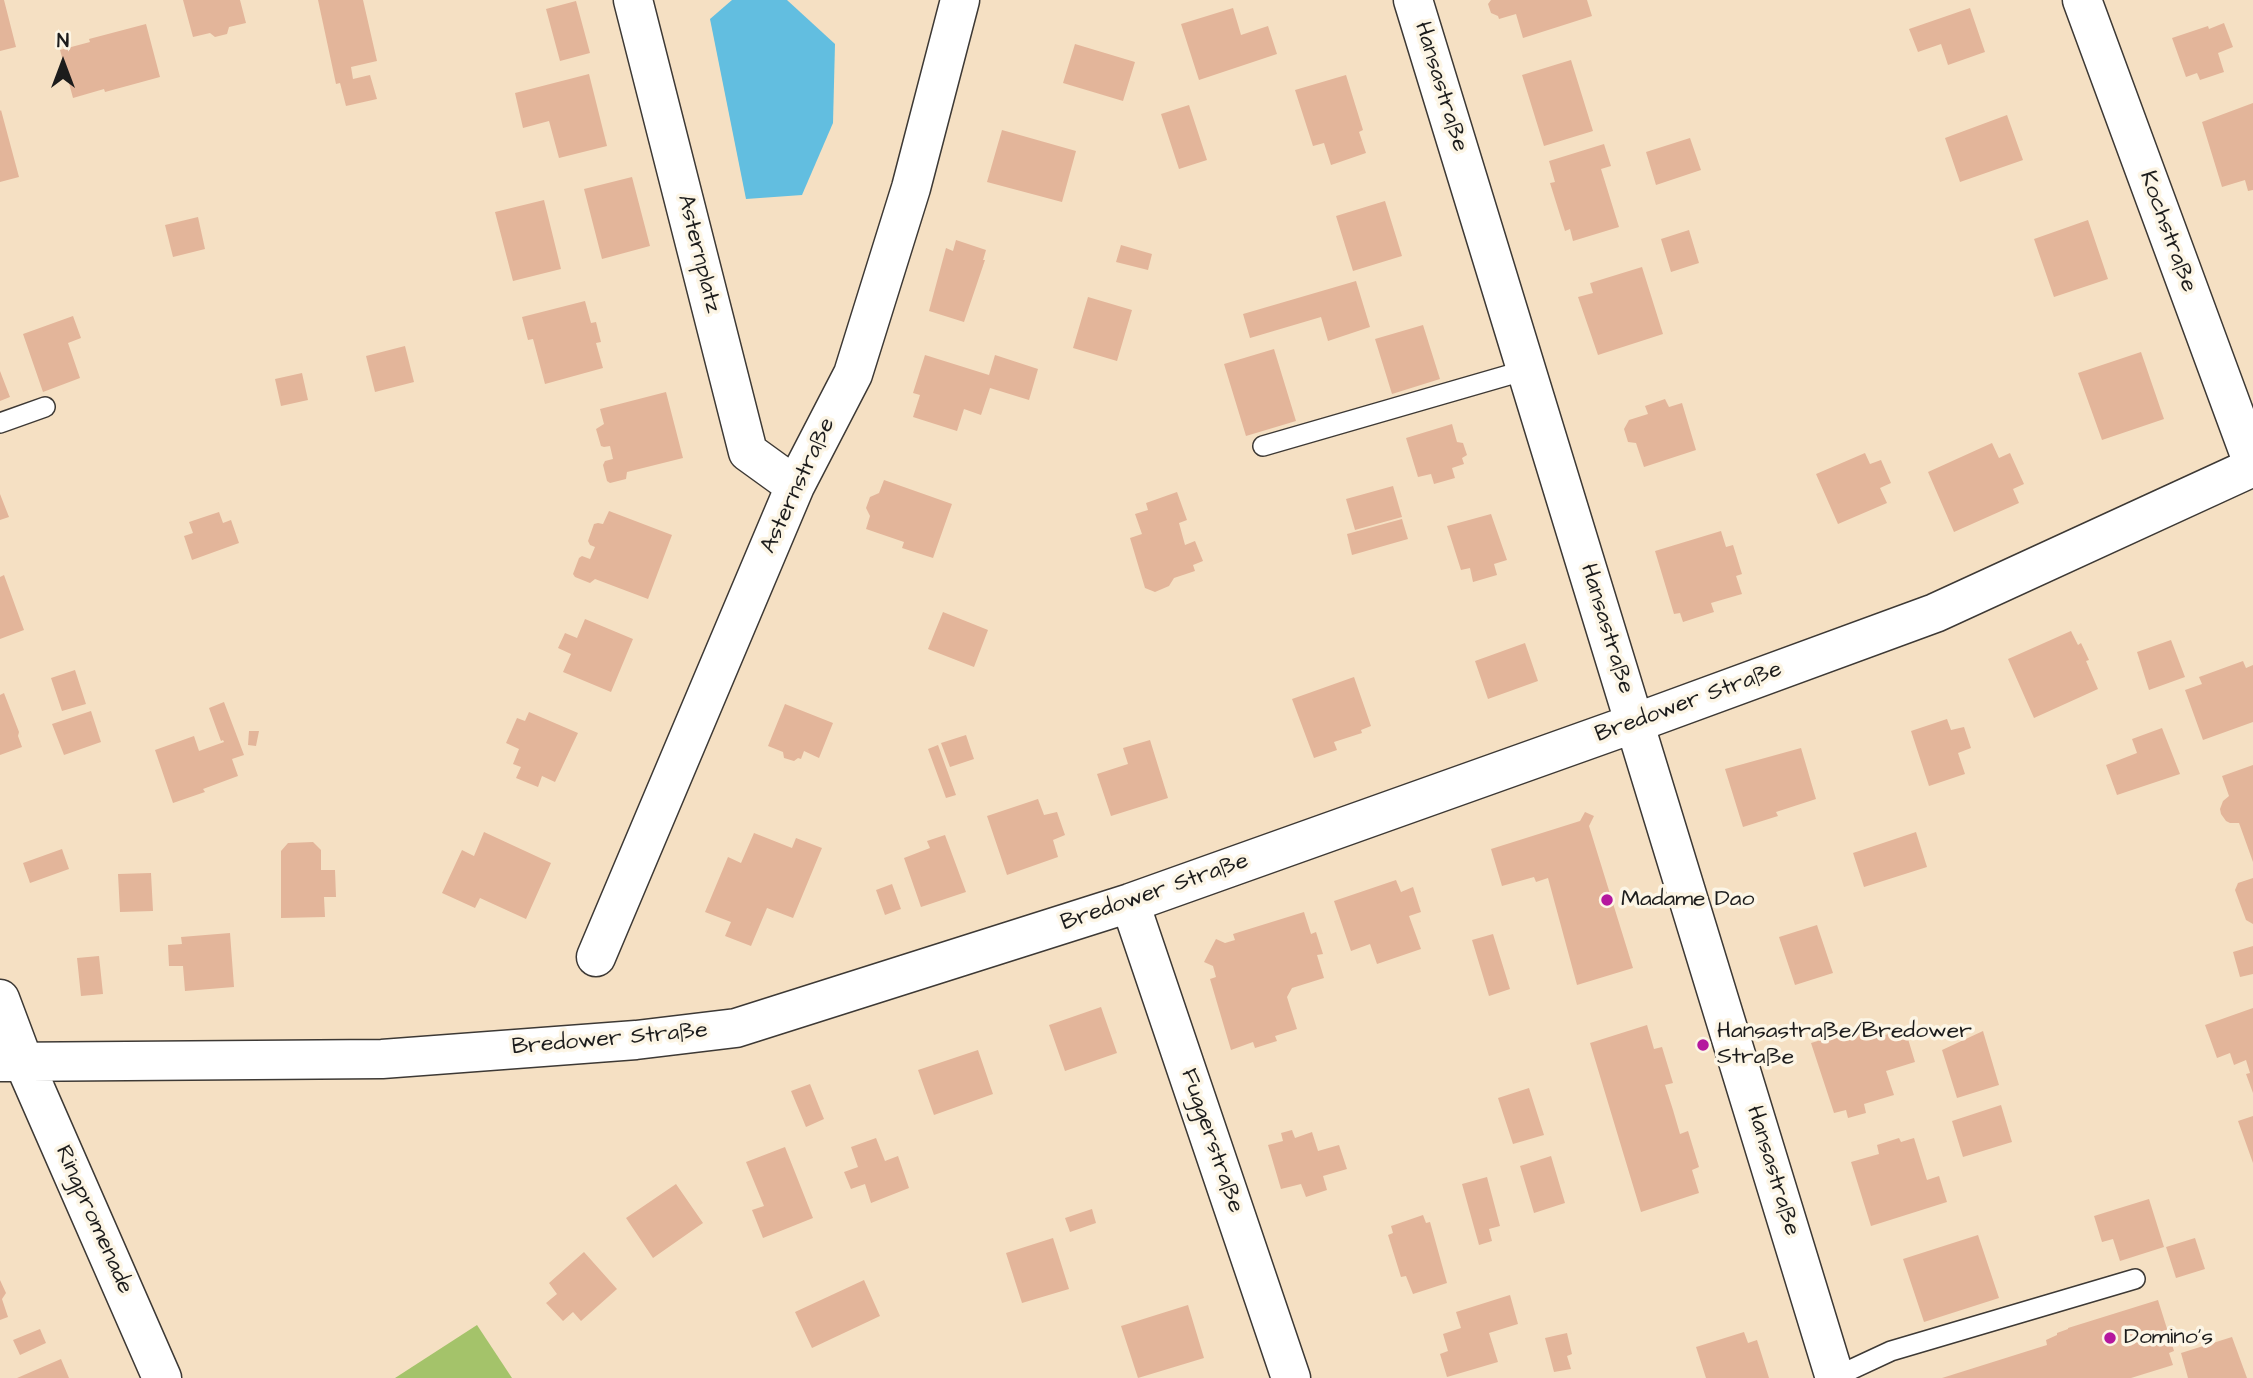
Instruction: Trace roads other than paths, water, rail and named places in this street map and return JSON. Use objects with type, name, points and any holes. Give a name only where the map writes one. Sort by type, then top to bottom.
[{"type":"street","name":"Asternplatz","points":[[633,0],[748,452],[795,486]]},
{"type":"street","name":"Asternstraße","points":[[596,957],[795,486],[853,374],[911,188],[960,0]]},
{"type":"street","name":"Hansastraße","points":[[1413,0],[1835,1377]]},
{"type":"street","name":"Kochstraße","points":[[2082,0],[2253,466]]},
{"type":"street","name":"Bredower Straße","points":[[12,1063],[382,1059],[636,1040],[736,1028],[1130,903],[1635,723],[1935,612],[2253,466]]},
{"type":"street","name":"Fuggerstraße","points":[[1130,903],[1291,1378]]},
{"type":"street","name":"Ringpromenade","points":[[0,999],[12,1063],[162,1378]]},
{"type":"lane","points":[[1263,446],[1526,370]]},
{"type":"lane","points":[[0,423],[45,407]]},
{"type":"lane","points":[[1835,1377],[1891,1351],[2135,1279]]},
{"type":"water","points":[[732,0],[787,0],[835,44],[833,123],[802,195],[746,199],[710,19]]},
{"type":"place","name":"Madame Dao","points":[[1607,900]]},
{"type":"place","name":"Hansastraße/Bredower Straße","points":[[1703,1045]]},
{"type":"place","name":"Domino's","points":[[2110,1338]]}]
